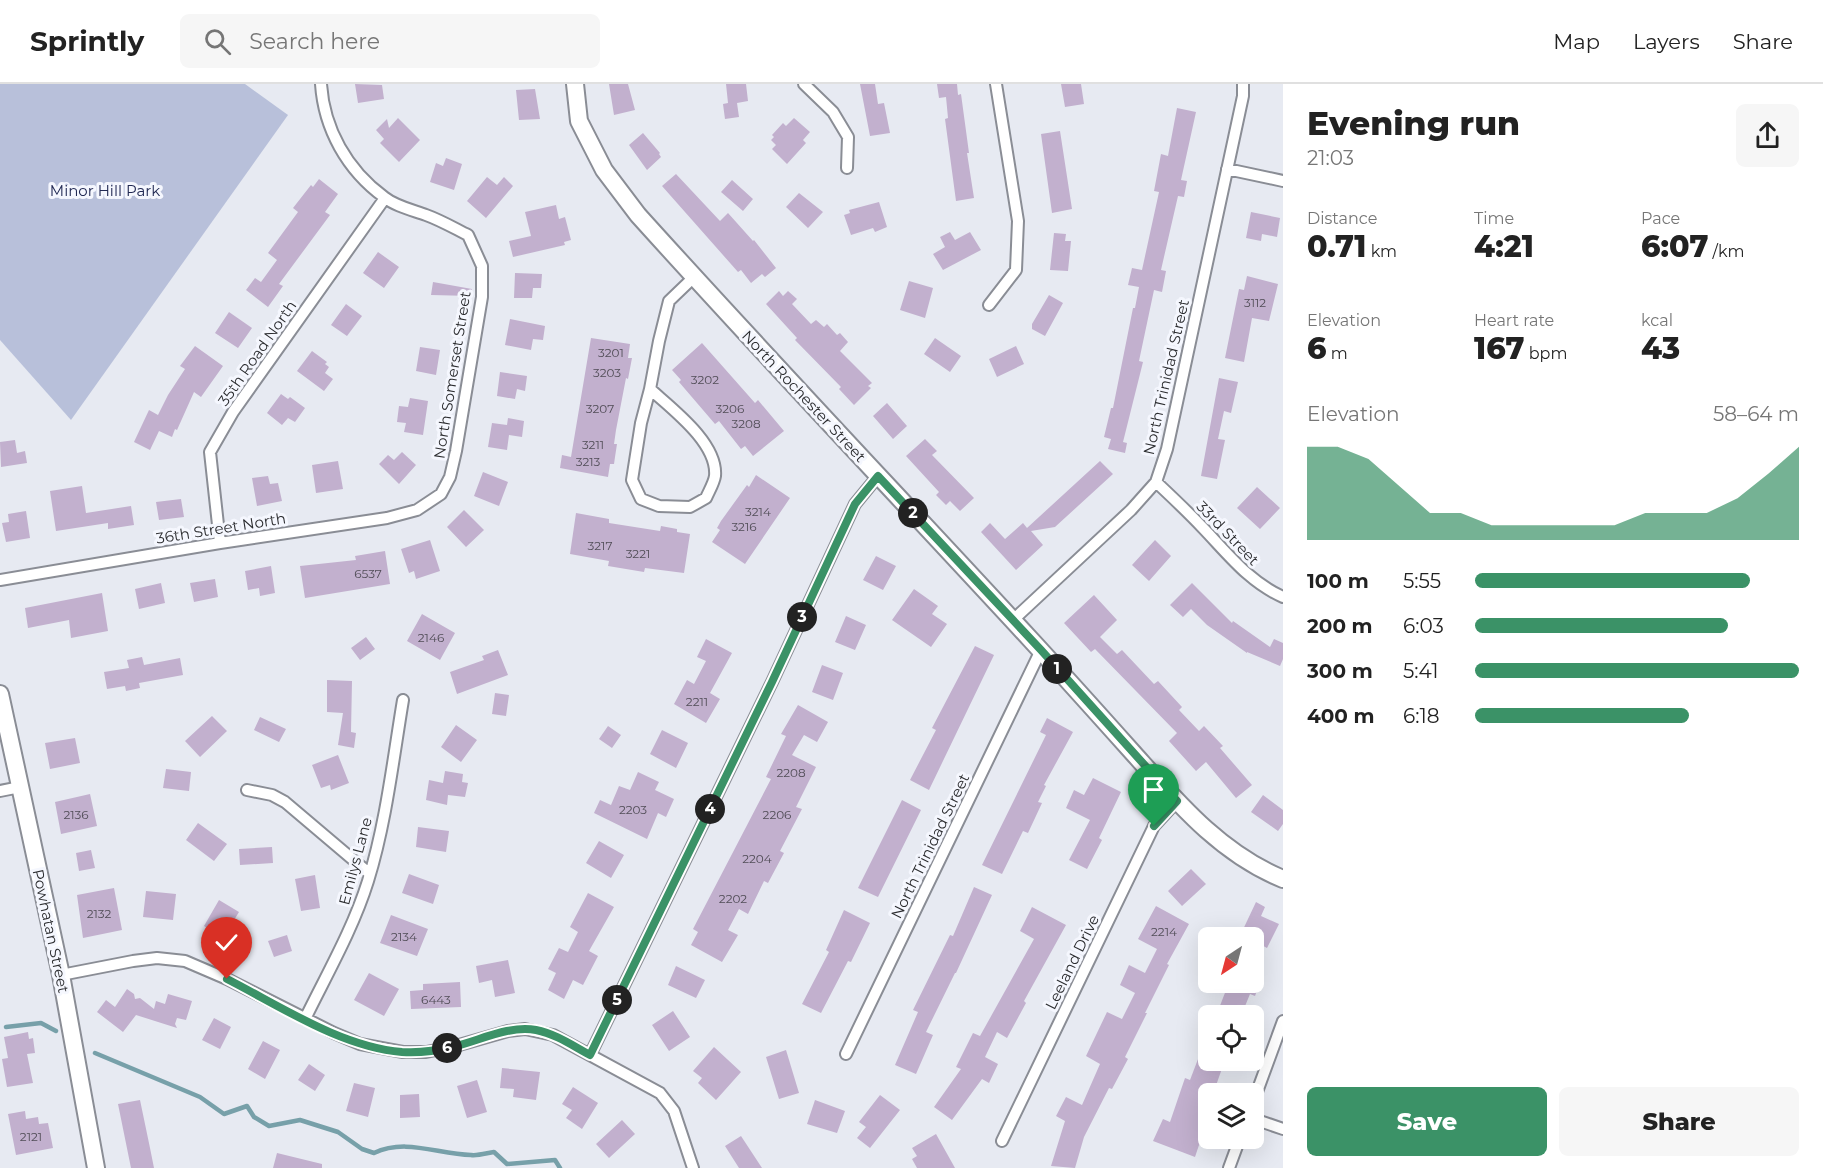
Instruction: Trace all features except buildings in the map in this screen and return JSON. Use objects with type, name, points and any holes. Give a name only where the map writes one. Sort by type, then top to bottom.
[{"type":"street","name":"North Somerset Street","points":[[321,84],[325,114],[335,139],[354,168],[385,198],[468,235],[482,266],[482,297],[458,440],[450,477],[441,494]]},
{"type":"street","name":"North Rochester Street","points":[[575,84],[579,121],[604,170],[638,215],[1041,650],[1177,801],[1209,833],[1231,850],[1254,865],[1283,879]]},
{"type":"street","points":[[804,84],[833,112],[848,137],[847,168]]},
{"type":"street","points":[[989,305],[1016,270],[1018,221],[996,84]]},
{"type":"street","name":"North Trinidad Street","points":[[1013,620],[1131,510],[1156,482],[1167,448],[1243,96],[1243,84]]},
{"type":"street","points":[[1227,169],[1283,182]]},
{"type":"street","name":"35th Road North","points":[[220,543],[210,452],[233,412],[385,198]]},
{"type":"street","points":[[650,389],[689,424],[711,453],[715,476],[706,498],[690,507],[659,506],[641,498],[632,480],[641,423],[669,301],[694,277]]},
{"type":"street","points":[[590,1055],[772,682],[855,504],[878,476]]},
{"type":"street","name":"33rd Street","points":[[1156,482],[1241,570],[1260,585],[1283,597]]},
{"type":"street","name":"36th Street North","points":[[0,580],[387,518],[417,510],[441,494]]},
{"type":"street","name":"North Trinidad Street","points":[[846,1054],[1041,650]]},
{"type":"street","name":"Powhatan Street","points":[[0,694],[61,975],[96,1168]]},
{"type":"street","name":"Emilys Lane","points":[[305,1019],[355,917],[370,874],[381,830],[403,700]]},
{"type":"street","points":[[0,791],[20,787]]},
{"type":"street","points":[[247,790],[272,795],[285,802],[370,874]]},
{"type":"street","name":"Leeland Drive","points":[[1002,1141],[1154,826],[1177,801]]},
{"type":"street","points":[[61,975],[157,958],[185,961],[360,1044],[403,1052],[426,1052],[508,1031],[525,1029],[553,1035],[660,1093],[678,1120],[693,1168]]},
{"type":"street","points":[[1260,1083],[1283,1021]]},
{"type":"street","points":[[1264,1122],[1283,1129]]},
{"type":"street","points":[[1229,1168],[1236,1149]]},
{"type":"green space","name":"Minor Hill Park","points":[[0,84],[245,84],[288,115],[71,420],[0,340]]},
{"type":"waterway","points":[[6,1027],[41,1023],[56,1031]]},
{"type":"waterway","points":[[95,1053],[200,1097],[224,1114],[247,1106],[254,1117],[269,1126],[300,1120],[338,1132],[362,1149],[374,1153],[398,1147],[474,1155],[494,1152],[507,1164],[555,1160],[560,1168]]},
{"type":"route","points":[[227,979],[334,1033],[360,1044],[380,1049],[426,1052],[508,1031],[525,1029],[553,1035],[590,1055],[772,682],[855,504],[878,476],[1041,650],[1177,801],[1154,826]]}]
